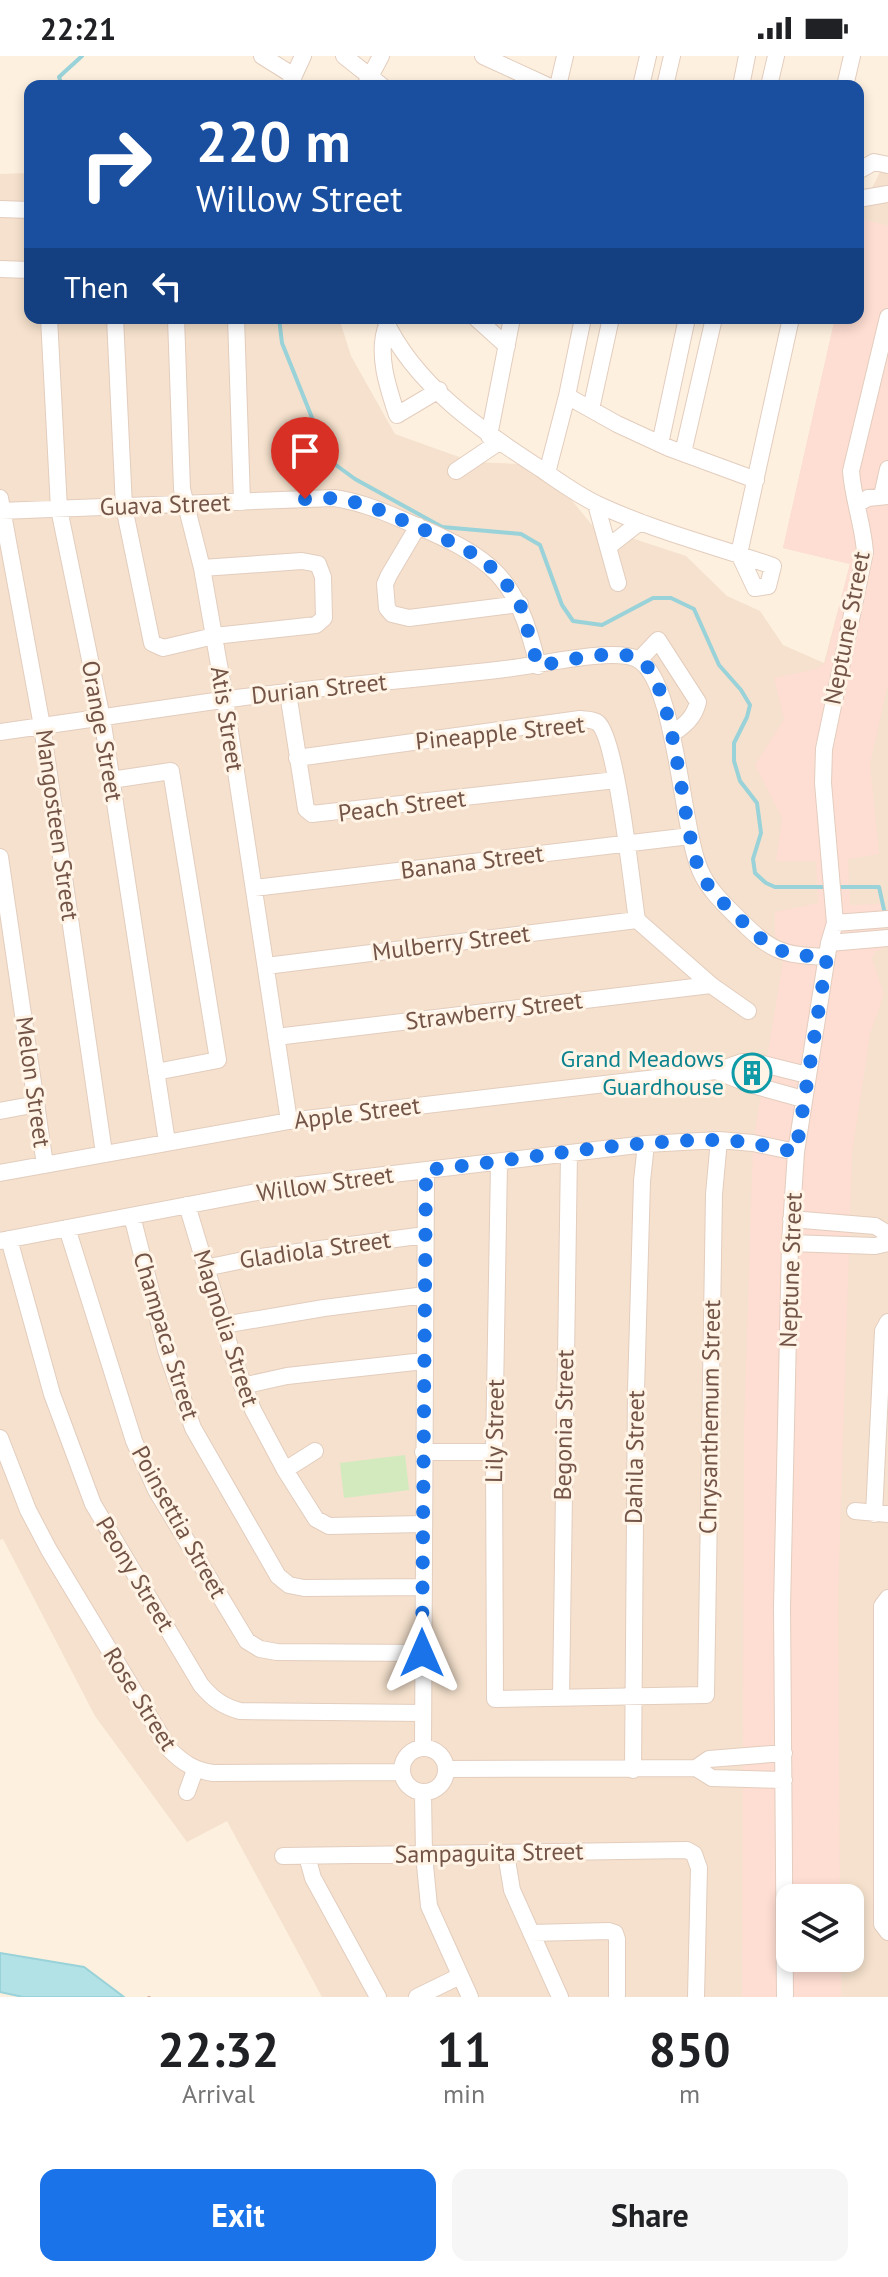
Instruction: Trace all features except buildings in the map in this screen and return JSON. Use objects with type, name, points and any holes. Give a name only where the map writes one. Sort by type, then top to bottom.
[{"type":"street","points":[[262,56],[290,80]]},
{"type":"street","points":[[291,80],[303,56]]},
{"type":"street","points":[[344,56],[369,80]]},
{"type":"street","points":[[373,80],[381,56]]},
{"type":"street","points":[[559,80],[565,56]]},
{"type":"street","points":[[642,80],[648,56]]},
{"type":"street","points":[[666,80],[672,56]]},
{"type":"street","points":[[742,80],[747,56]]},
{"type":"street","points":[[770,80],[776,56]]},
{"type":"street","points":[[846,80],[852,56]]},
{"type":"street","points":[[491,58],[536,80]]},
{"type":"street","points":[[864,168],[874,162],[888,165]]},
{"type":"street","points":[[864,178],[873,196]]},
{"type":"street","points":[[0,209],[24,210]]},
{"type":"street","points":[[0,269],[24,270]]},
{"type":"street","name":"Neptune Street","points":[[788,1997],[782,1607],[791,1219],[803,1099],[834,916],[823,783],[824,749],[865,552],[851,471],[888,317]]},
{"type":"street","name":"Orange Street","points":[[49,324],[59,509],[102,718],[167,1142]]},
{"type":"street","points":[[115,324],[124,507],[150,638],[157,647],[170,647],[214,636],[321,623],[324,613],[323,577],[318,564],[202,568]]},
{"type":"street","name":"Atis Street","points":[[176,324],[182,489],[202,568],[225,699],[289,1121]]},
{"type":"street","points":[[236,324],[242,502]]},
{"type":"street","points":[[385,324],[381,341],[390,396],[397,415],[439,390]]},
{"type":"street","points":[[387,324],[416,369],[494,439],[596,504],[640,522],[739,554],[790,324]]},
{"type":"street","points":[[480,324],[507,346]]},
{"type":"street","points":[[456,471],[494,439],[511,324]]},
{"type":"street","points":[[547,473],[582,324]]},
{"type":"street","points":[[591,409],[610,324]]},
{"type":"street","points":[[660,444],[686,324]]},
{"type":"street","points":[[683,453],[713,324]]},
{"type":"street","points":[[567,396],[660,444],[756,480]]},
{"type":"street","points":[[857,504],[868,498],[885,496],[888,469]]},
{"type":"street","name":"Mangosteen Street","points":[[0,498],[42,726],[104,1153]]},
{"type":"street","name":"Guava Street","points":[[0,511],[334,498],[368,505],[418,526],[484,560],[520,604],[538,666]]},
{"type":"street","points":[[596,504],[618,583]]},
{"type":"street","points":[[608,547],[640,522]]},
{"type":"street","points":[[418,526],[385,584],[387,608],[392,614],[409,618],[520,604]]},
{"type":"street","points":[[672,734],[687,723],[698,702],[658,640],[639,660],[655,680],[672,734],[690,836],[706,883],[761,940],[783,953],[799,956],[888,938]]},
{"type":"street","name":"Durian Street","points":[[0,732],[225,699],[538,666],[609,654],[639,660]]},
{"type":"street","name":"Peach Street","points":[[288,693],[306,809],[312,814],[616,780]]},
{"type":"street","name":"Pineapple Street","points":[[297,758],[564,721],[592,720],[599,724],[605,734],[616,780],[637,920]]},
{"type":"street","points":[[111,780],[171,771],[218,1060],[156,1072]]},
{"type":"street","name":"Banana Street","points":[[254,888],[690,836]]},
{"type":"street","name":"Melon Street","points":[[0,857],[45,1165]]},
{"type":"street","points":[[834,916],[888,919]]},
{"type":"street","points":[[637,920],[711,985],[748,1011]]},
{"type":"street","name":"Mulberry Street","points":[[266,966],[637,920]]},
{"type":"street","name":"Strawberry Street","points":[[276,1037],[711,985]]},
{"type":"street","name":"Apple Street","points":[[0,1173],[289,1121],[716,1071],[742,1062],[807,1075]]},
{"type":"street","points":[[768,1089],[773,1067]]},
{"type":"street","name":"Apple Street","points":[[716,1071],[803,1099]]},
{"type":"street","points":[[0,1111],[37,1104]]},
{"type":"street","name":"Willow Street","points":[[4,1240],[283,1187],[646,1144],[719,1140],[796,1152]]},
{"type":"street","name":"Chrysanthemum Street","points":[[632,1697],[706,1695],[714,1194],[719,1140]]},
{"type":"street","name":"Dahila Street","points":[[633,1770],[636,1391],[646,1144]]},
{"type":"street","name":"Begonia Street","points":[[561,1698],[569,1153]]},
{"type":"street","name":"Lily Street","points":[[499,1163],[494,1452],[495,1699],[561,1698]]},
{"type":"street","points":[[423,1748],[426,1170]]},
{"type":"street","name":"Magnolia Street","points":[[187,1205],[242,1386],[285,1470],[322,1524],[422,1524]]},
{"type":"street","name":"Champaca Street","points":[[132,1216],[166,1350],[193,1428],[278,1576],[289,1585],[304,1588],[422,1587]]},
{"type":"street","points":[[791,1219],[875,1226],[888,1234]]},
{"type":"street","name":"Poinsettia Street","points":[[67,1228],[134,1441],[156,1490],[247,1641],[260,1649],[277,1652],[422,1653]]},
{"type":"street","name":"Gladiola Street","points":[[205,1268],[298,1251],[425,1235]]},
{"type":"street","name":"Peony Street","points":[[4,1240],[52,1394],[93,1504],[201,1685],[212,1698],[240,1711],[423,1713]]},
{"type":"street","points":[[790,1243],[875,1246],[888,1243]]},
{"type":"street","points":[[223,1325],[425,1295]]},
{"type":"street","points":[[855,1511],[881,1514],[883,1331],[888,1322]]},
{"type":"street","points":[[242,1386],[300,1374],[424,1361]]},
{"type":"street","name":"Rose Street","points":[[0,1438],[28,1510],[49,1550],[169,1749],[181,1761],[195,1770],[213,1773],[401,1772]]},
{"type":"street","points":[[285,1470],[315,1451]]},
{"type":"street","points":[[423,1452],[494,1452]]},
{"type":"street","points":[[885,1602],[885,1928]]},
{"type":"street","points":[[561,1698],[632,1697]]},
{"type":"street","points":[[423,1748],[436,1752],[446,1769],[442,1783],[423,1793],[406,1784],[401,1772],[404,1758],[423,1748]]},
{"type":"street","points":[[446,1769],[696,1768],[709,1759],[784,1753]]},
{"type":"street","points":[[748,1756],[748,1779]]},
{"type":"street","points":[[696,1768],[712,1778],[784,1780]]},
{"type":"street","points":[[187,1792],[195,1770]]},
{"type":"street","points":[[423,1793],[429,1906],[470,1997]]},
{"type":"street","name":"Sampaguita Street","points":[[283,1856],[506,1854],[678,1848],[694,1854],[699,1868],[696,1997]]},
{"type":"street","points":[[506,1854],[512,1890],[560,1997]]},
{"type":"street","points":[[307,1856],[313,1878],[378,1997]]},
{"type":"street","points":[[531,1933],[615,1933],[617,1997]]},
{"type":"street","points":[[417,1997],[460,1976]]},
{"type":"shaded area","points":[[888,156],[888,1997],[322,1997],[227,1821],[187,1842],[95,1716],[3,1539],[0,1540],[0,174],[24,173],[24,324],[341,324],[351,356],[395,434],[473,462],[543,465],[592,525],[686,556],[727,596],[760,611],[783,645],[824,663],[850,564],[783,548],[834,324],[864,324],[864,204]]},
{"type":"shaded area","points":[[864,220],[888,226],[888,684],[870,764],[879,854],[848,859],[850,905],[881,904],[884,948],[875,952],[872,959],[884,994],[870,1034],[852,1154],[838,1599],[840,1884],[776,1884],[776,1972],[841,1972],[841,1997],[742,1997],[744,1425],[753,1143],[786,943],[775,937],[775,912],[818,903],[816,861],[776,861],[782,818],[755,765],[784,719],[774,678],[816,669],[825,663],[850,564],[783,548],[834,324],[864,324]]},
{"type":"green space","points":[[405,1455],[409,1490],[344,1498],[340,1463]]},
{"type":"water","points":[[0,1953],[84,1967],[124,1997],[23,1997],[0,1992]]},
{"type":"waterway","points":[[60,80],[59,77],[82,56]]},
{"type":"waterway","points":[[280,324],[282,343],[329,460],[355,479],[442,527],[521,534],[540,545],[562,605],[573,621],[602,625],[653,598],[671,598],[694,609],[719,665],[750,705],[734,743],[734,761],[740,781],[757,803],[761,833],[753,859],[755,873],[775,887],[827,887]]},
{"type":"waterway","points":[[836,887],[879,887],[885,914]]},
{"type":"place","name":"Grand Meadows Guardhouse","points":[[752,1073]]},
{"type":"route","points":[[305,499],[334,498],[368,505],[456,544],[484,560],[520,604],[538,666],[609,654],[639,660],[655,680],[672,734],[690,836],[706,883],[772,948],[799,956],[827,957],[796,1152],[719,1140],[646,1144],[426,1170],[422,1653]]}]
